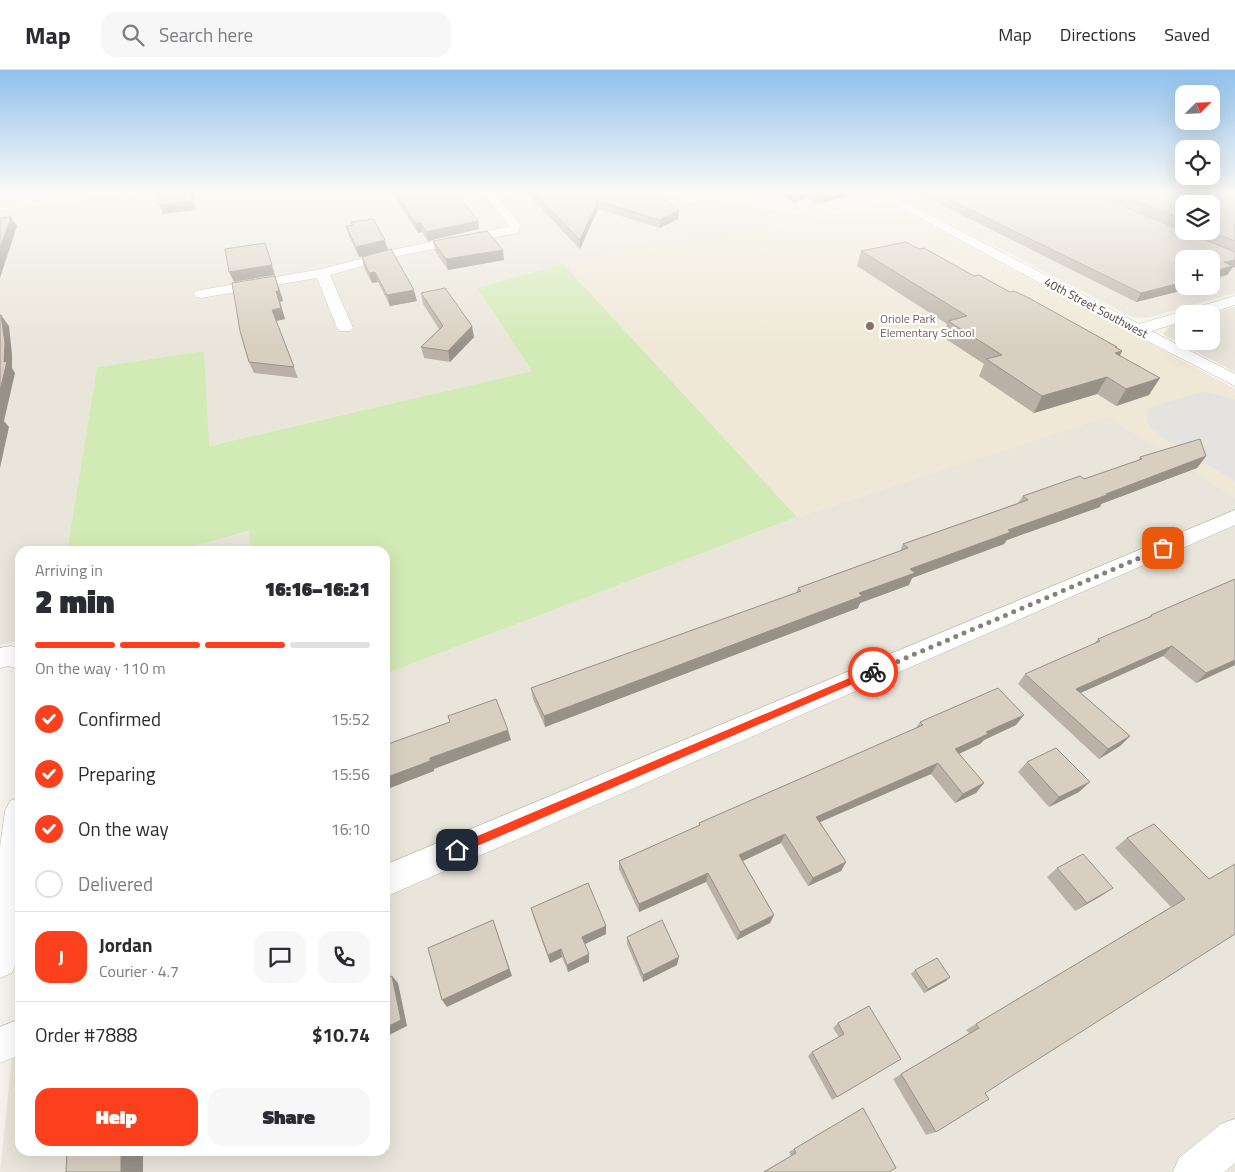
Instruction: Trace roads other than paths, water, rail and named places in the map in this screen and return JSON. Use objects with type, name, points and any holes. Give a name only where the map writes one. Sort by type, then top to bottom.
[{"type":"street","points":[[201,294],[322,273],[402,252],[446,243]]},
{"type":"street","name":"40th Street Southwest","points":[[974,243],[1235,381]]},
{"type":"street","points":[[322,273],[345,328]]},
{"type":"street","points":[[1219,305],[1235,300]]},
{"type":"street","points":[[1137,330],[1175,319]]},
{"type":"street","points":[[390,879],[1235,517]]},
{"type":"street","points":[[0,961],[15,848]]},
{"type":"street","points":[[0,1046],[15,1039]]},
{"type":"street","points":[[1194,1172],[1235,1138]]},
{"type":"place","name":"Oriole Park Elementary School","points":[[870,326]]}]
